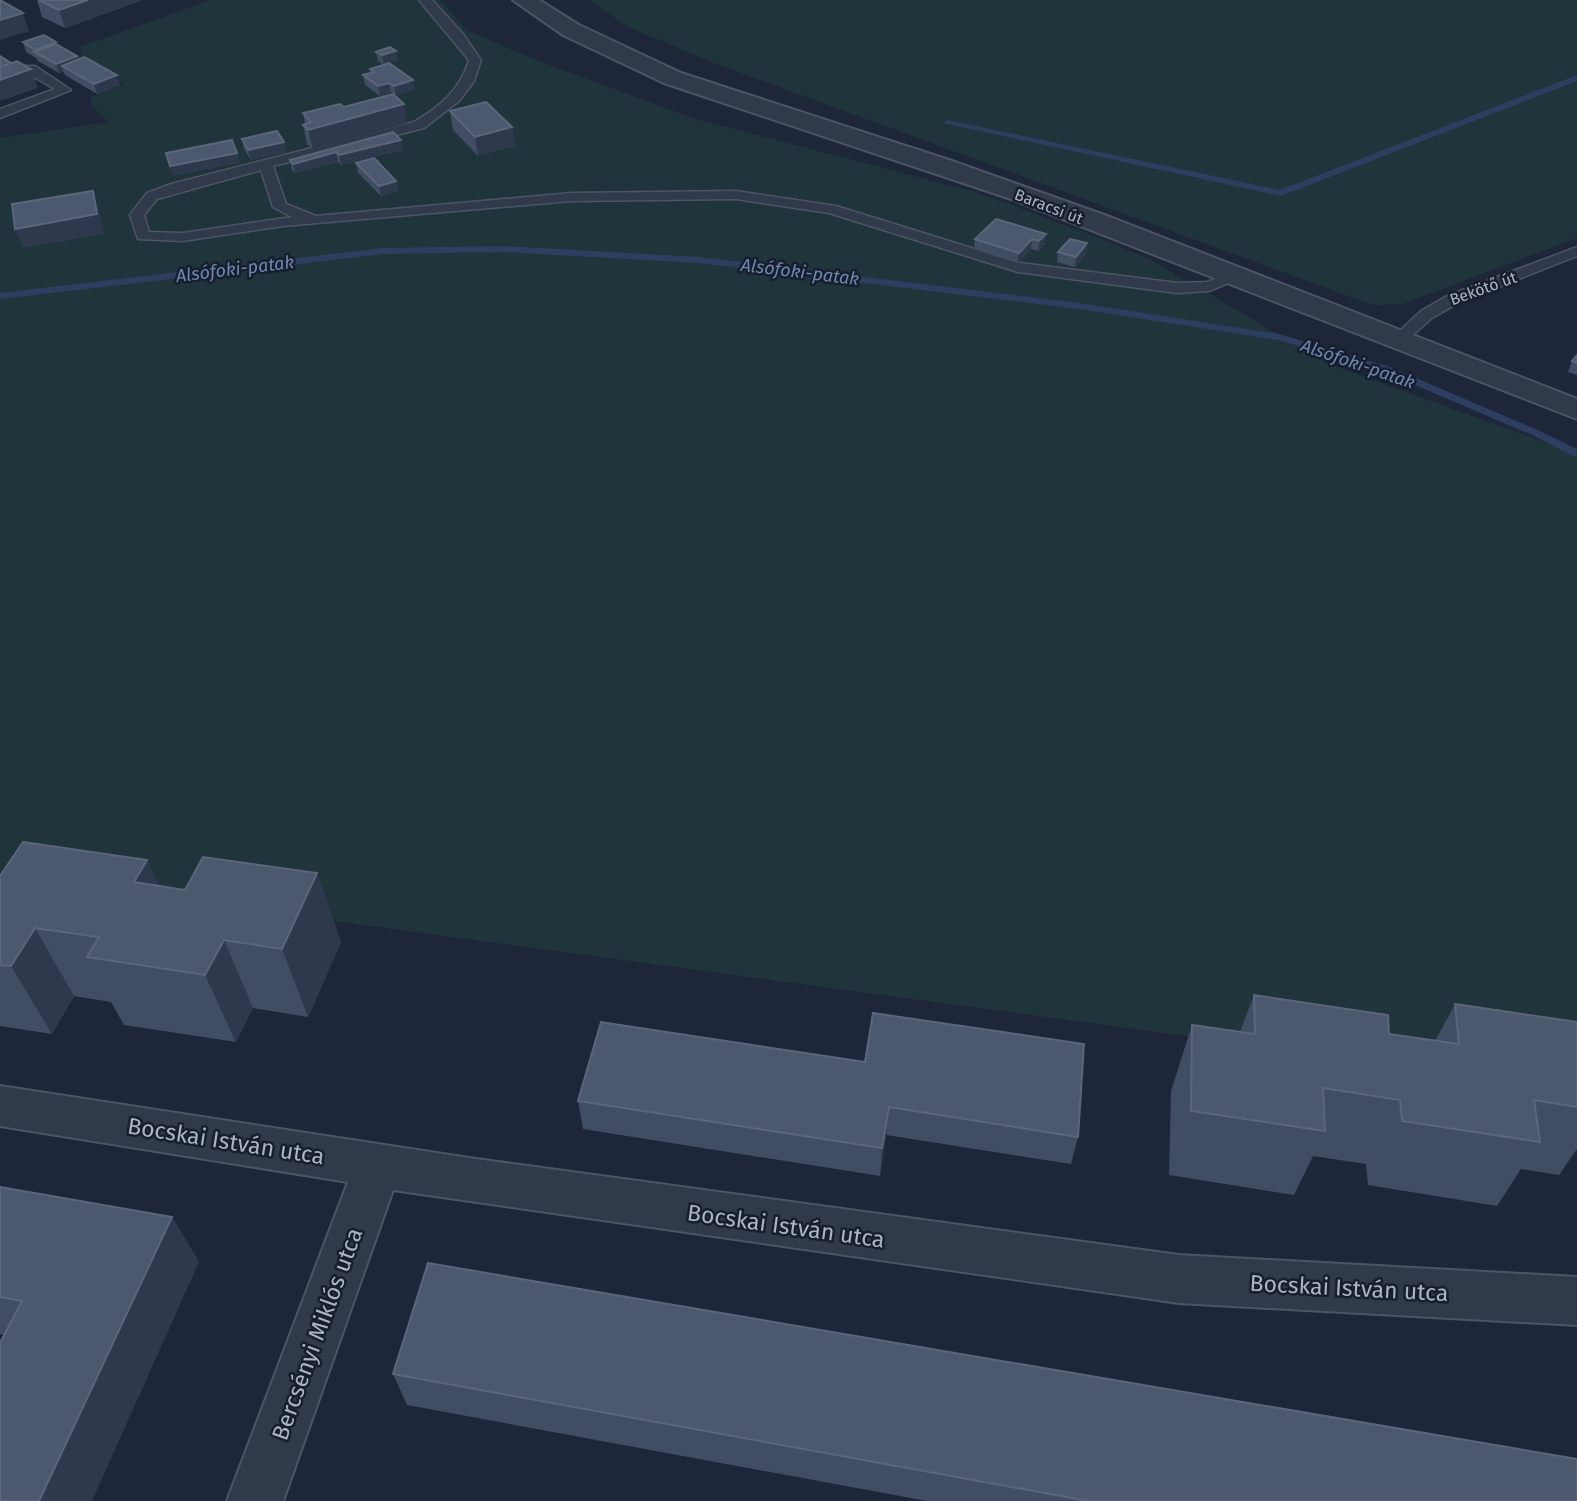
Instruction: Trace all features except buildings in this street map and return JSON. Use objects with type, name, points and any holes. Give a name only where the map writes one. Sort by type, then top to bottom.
[{"type":"street","name":"Baracsi út","points":[[524,0],[548,17],[645,66],[764,110],[941,165],[1237,276],[1577,410]]},
{"type":"street","name":"Bocskai István utca","points":[[0,1106],[378,1166],[1179,1279],[1577,1301]]},
{"type":"street","name":"Bercsényi Miklós utca","points":[[255,1501],[378,1166]]},
{"type":"lane","points":[[425,0],[459,37],[475,60],[471,79],[439,114],[419,125],[176,187],[152,196],[137,215],[143,236],[164,240],[271,221],[314,221],[572,197],[736,195],[831,209],[1018,267],[1178,288],[1209,286],[1237,276]]},
{"type":"lane","points":[[30,69],[79,99]]},
{"type":"lane","points":[[0,114],[65,90]]},
{"type":"lane","points":[[267,165],[281,206],[279,215],[271,221]]},
{"type":"lane","points":[[281,206],[314,221]]},
{"type":"lane","name":"Bekötő út","points":[[1398,340],[1428,312],[1456,295],[1515,277],[1577,251]]},
{"type":"green space","points":[[211,0],[440,0],[467,30],[528,57],[692,118],[975,192],[1097,237],[1147,258],[1329,364],[1577,454],[1577,1092],[1543,1084],[0,876],[0,138],[109,122],[91,105],[91,97],[123,84],[84,62],[80,47]]},
{"type":"green space","points":[[589,0],[1577,0],[1577,238],[1403,304],[1373,305],[719,65],[628,27]]},
{"type":"waterway","points":[[947,123],[1281,193],[1577,78]]},
{"type":"waterway","name":"Alsófoki-patak","points":[[0,296],[383,251],[503,249],[699,260],[1079,306],[1279,337],[1386,369],[1536,433],[1577,454]]}]
